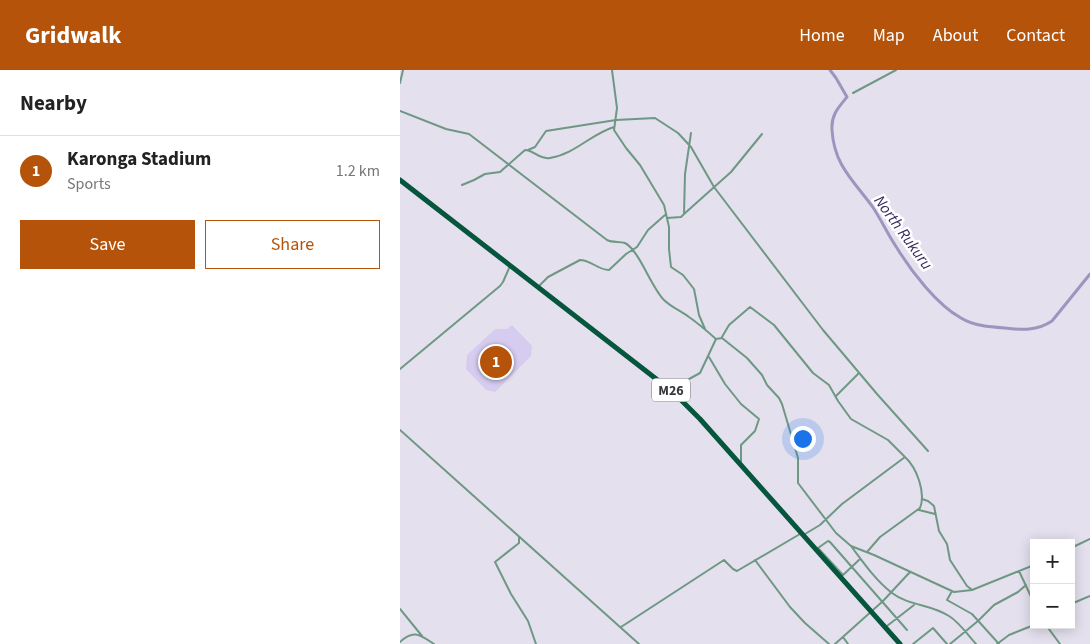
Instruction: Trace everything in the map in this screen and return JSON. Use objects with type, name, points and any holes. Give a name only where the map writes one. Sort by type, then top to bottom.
[{"type":"main road","name":"M26","points":[[400,180],[673,392],[842,576],[900,644]]},
{"type":"street","points":[[400,83],[403,70]]},
{"type":"street","points":[[612,70],[616,108],[614,127],[620,140],[640,165],[665,208],[672,266],[683,275],[694,289],[699,315],[706,329]]},
{"type":"street","points":[[853,92],[896,70]]},
{"type":"street","points":[[400,111],[446,129],[469,134],[606,240],[615,243],[623,242],[633,250],[663,300],[706,329],[716,339]]},
{"type":"street","points":[[462,185],[484,174],[496,173],[509,165],[522,152],[535,147],[546,130],[616,120],[655,118],[678,133],[689,145],[714,187],[823,330],[928,450]]},
{"type":"street","points":[[528,150],[540,157],[553,157],[576,149],[614,127]]},
{"type":"street","points":[[684,214],[685,174],[691,133]]},
{"type":"street","points":[[667,218],[682,216],[744,157],[762,134]]},
{"type":"street","points":[[538,286],[576,261],[585,260],[607,270],[633,250],[648,230],[666,214]]},
{"type":"street","points":[[400,369],[500,286],[504,282],[510,266]]},
{"type":"street","points":[[722,338],[729,325],[750,307],[774,325],[813,374],[829,385],[835,397],[855,422],[888,440],[913,466],[922,499],[919,510],[880,537],[867,552]]},
{"type":"street","points":[[716,339],[722,338],[749,360],[781,401],[798,458],[798,483],[836,533],[851,546],[860,559],[891,593],[914,604],[947,614],[953,618],[976,644]]},
{"type":"street","points":[[673,392],[680,384],[700,373],[716,339]]},
{"type":"street","points":[[709,357],[725,384],[741,404],[759,419],[755,431],[741,445],[740,464]]},
{"type":"street","points":[[835,397],[859,373]]},
{"type":"street","points":[[400,430],[639,644]]},
{"type":"street","points":[[621,627],[724,560],[735,571],[801,533],[806,534],[905,457]]},
{"type":"street","points":[[922,499],[931,503],[934,507],[939,531],[947,544],[950,560],[967,586],[972,590]]},
{"type":"street","points":[[919,510],[936,514]]},
{"type":"street","points":[[519,537],[519,543],[495,562],[511,594],[528,621],[536,644]]},
{"type":"street","points":[[1075,546],[1090,539]]},
{"type":"street","points":[[860,559],[852,567],[842,576],[818,548],[830,542],[852,567],[883,601],[907,630]]},
{"type":"street","points":[[851,546],[952,591],[972,590],[1030,567]]},
{"type":"street","points":[[755,560],[790,607],[829,644]]},
{"type":"street","points":[[1019,571],[1030,594]]},
{"type":"street","points":[[835,644],[883,601],[910,572]]},
{"type":"street","points":[[941,644],[947,643],[964,632],[994,605],[1018,592],[1026,585]]},
{"type":"street","points":[[952,591],[947,600],[970,613],[998,644],[1009,635],[1030,627]]},
{"type":"street","points":[[1075,602],[1090,596]]},
{"type":"street","points":[[886,628],[914,604]]},
{"type":"street","points":[[400,609],[424,638]]},
{"type":"street","points":[[913,644],[932,628],[947,643]]},
{"type":"street","points":[[1049,629],[1060,644]]},
{"type":"street","points":[[400,642],[406,636],[412,634],[419,635],[434,644]]},
{"type":"street","points":[[843,638],[848,644]]},
{"type":"shaded area","points":[[512,325],[532,346],[531,356],[495,392],[486,390],[466,369],[467,355],[495,329],[507,329]]},
{"type":"waterway","name":"North Rukuru","points":[[830,70],[847,97],[836,112],[832,125],[836,153],[910,267],[925,287],[943,305],[966,321],[982,326],[1023,329],[1041,327],[1052,321],[1090,274]]},
{"type":"place","name":"Karonga Stadium","points":[[496,362]]}]
